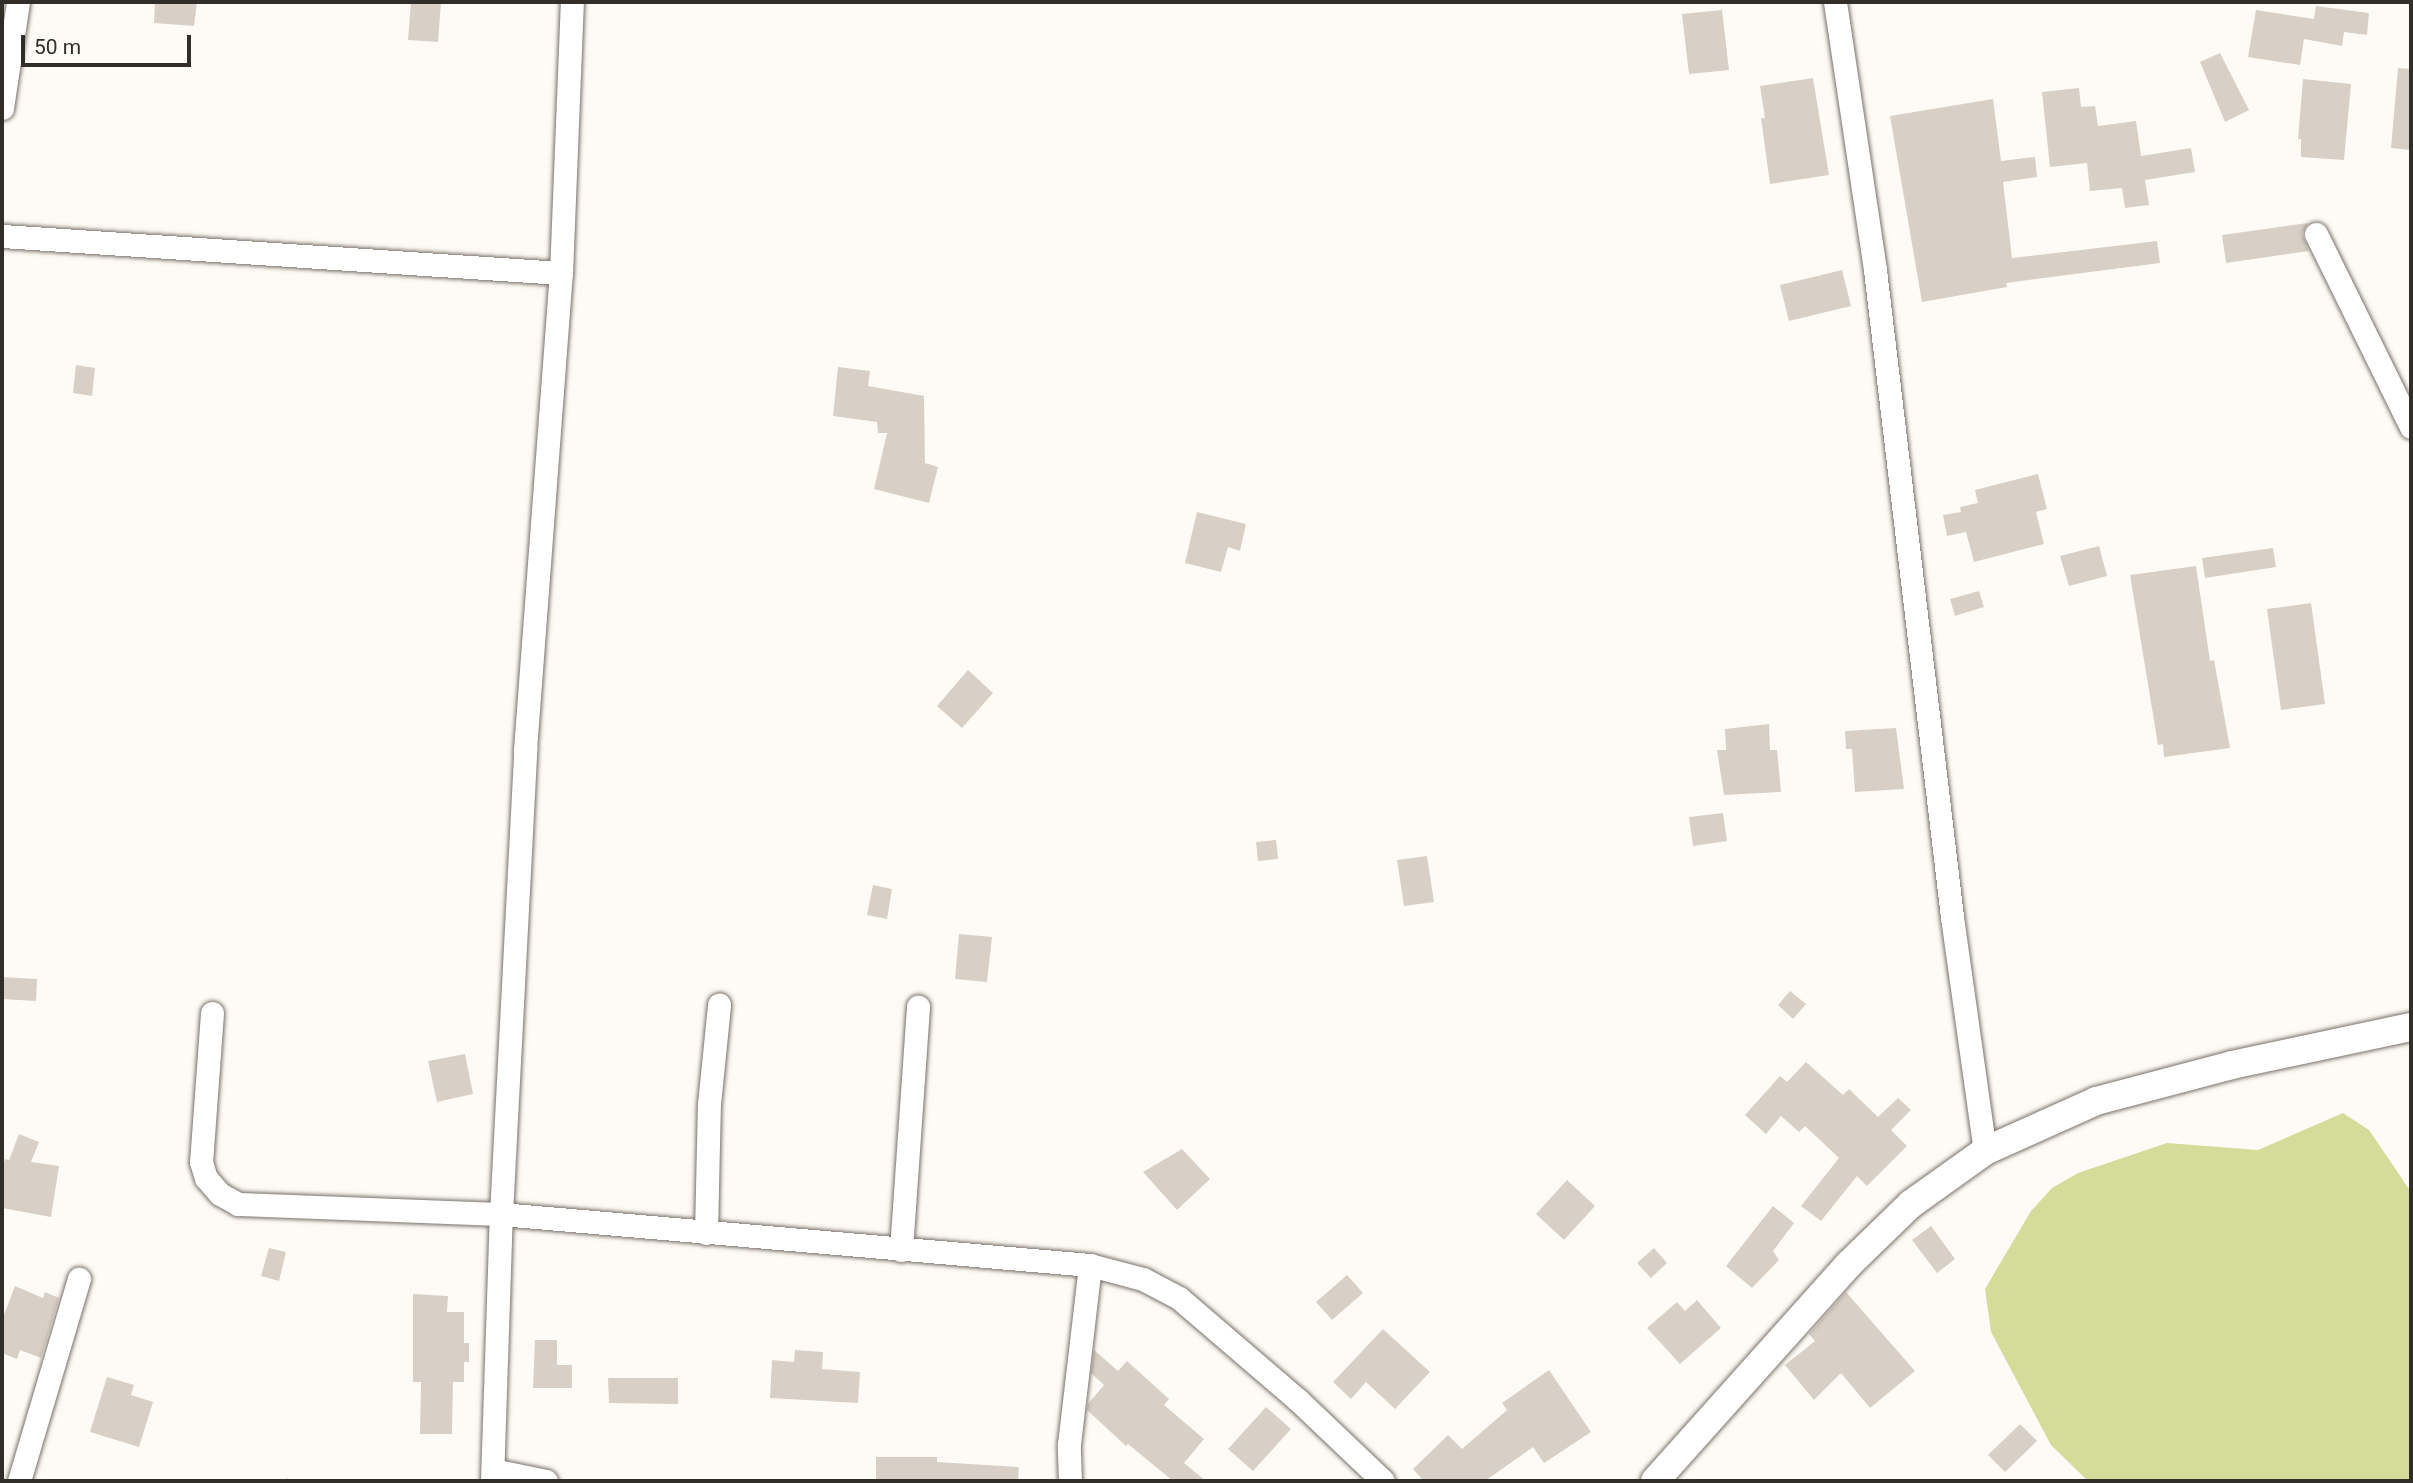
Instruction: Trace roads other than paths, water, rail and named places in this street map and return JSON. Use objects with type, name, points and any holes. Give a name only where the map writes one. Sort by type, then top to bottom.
[{"type":"main road","points":[[1655,1481],[1848,1265],[1912,1204],[1986,1151],[2096,1101],[2232,1065],[2411,1027]]},
{"type":"street","points":[[2,108],[18,2]]},
{"type":"street","points":[[546,1481],[492,1476],[501,1214],[525,750],[561,273],[572,2]]},
{"type":"street","points":[[1835,2],[1875,271],[1952,917],[1986,1151]]},
{"type":"street","points":[[2316,234],[2411,426]]},
{"type":"street","points":[[2,236],[561,273]]},
{"type":"street","points":[[706,1233],[709,1104],[719,1006]]},
{"type":"street","points":[[901,1250],[918,1007]]},
{"type":"street","points":[[212,1013],[201,1162],[206,1178],[220,1194],[238,1204],[501,1214],[1090,1265],[1143,1279],[1180,1297],[1298,1400],[1383,1481]]},
{"type":"street","points":[[1070,1481],[1069,1444],[1090,1265]]},
{"type":"street","points":[[19,1481],[79,1279]]}]
